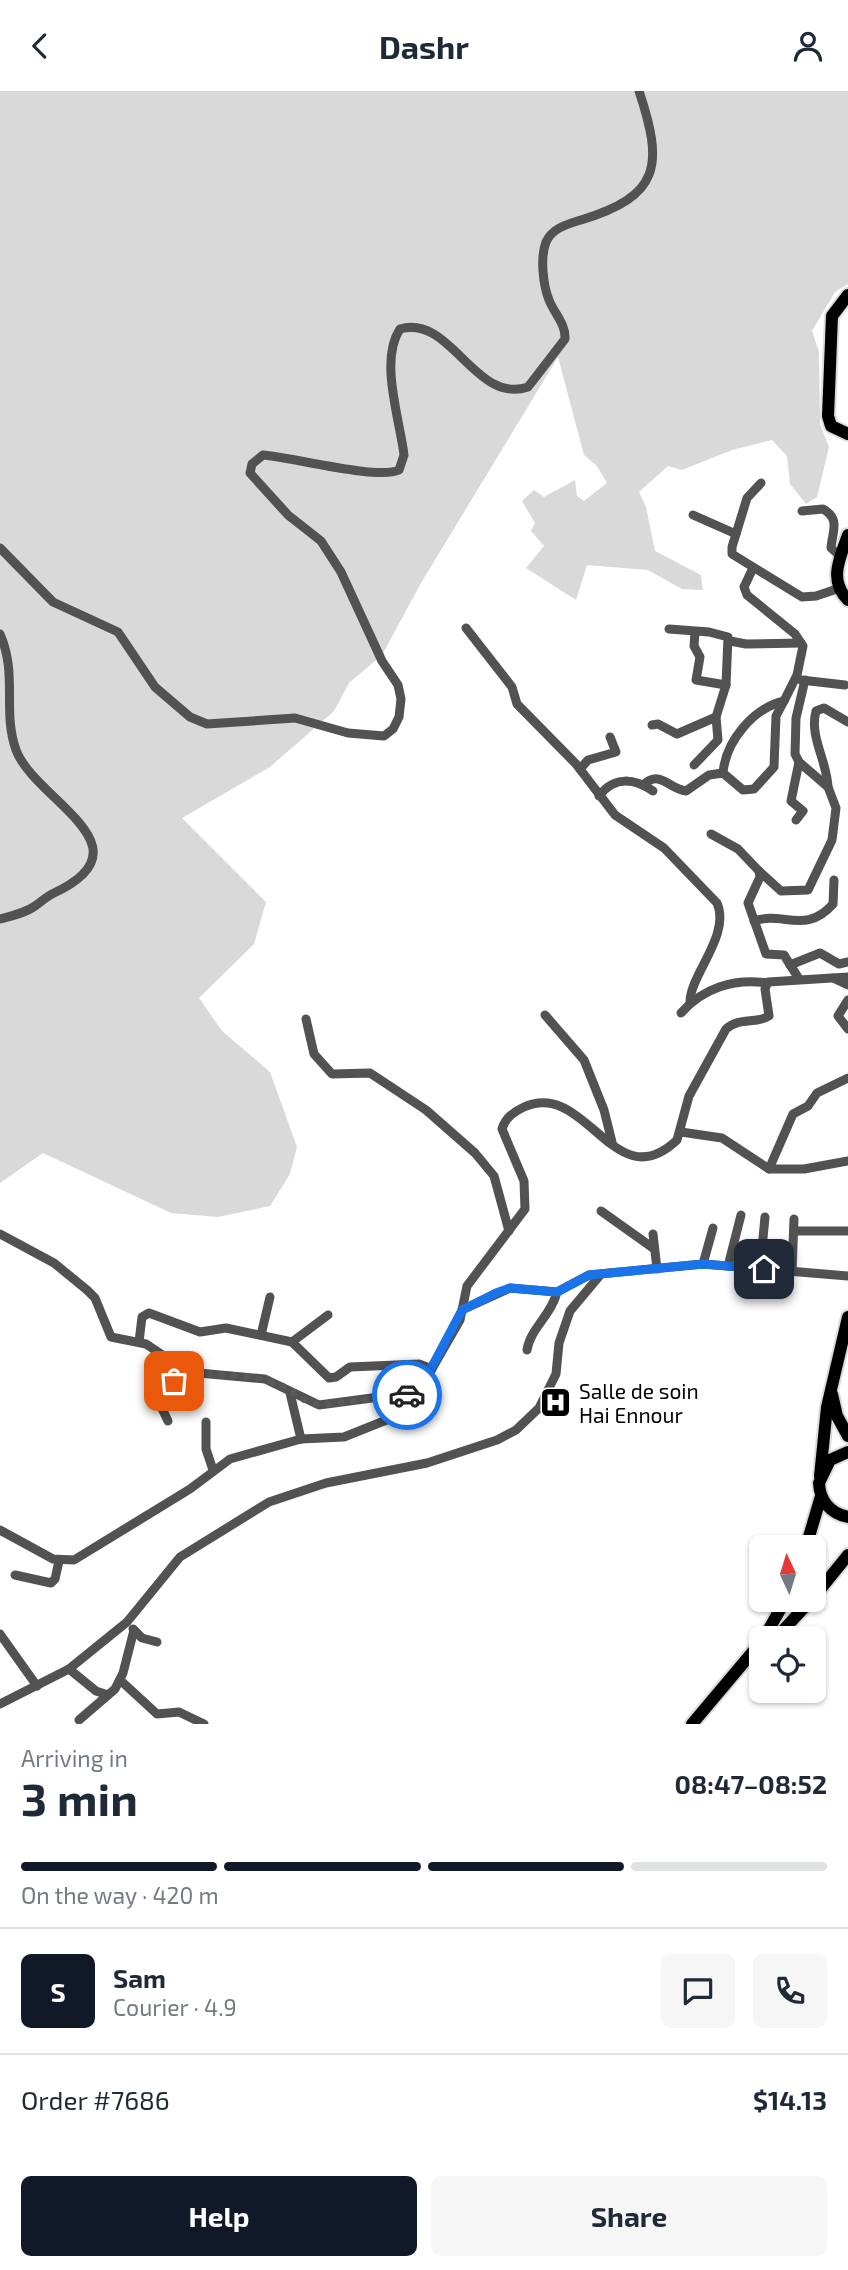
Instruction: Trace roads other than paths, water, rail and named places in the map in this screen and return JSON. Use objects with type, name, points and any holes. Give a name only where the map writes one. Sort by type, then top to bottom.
[{"type":"main road","points":[[848,295],[832,316],[828,416],[831,426],[848,434]]},
{"type":"main road","points":[[848,534],[840,556],[842,575],[838,589],[848,600]]},
{"type":"main road","points":[[810,1535],[821,1496],[820,1476],[831,1383],[848,1317]]},
{"type":"main road","points":[[831,1383],[834,1406],[847,1435]]},
{"type":"main road","points":[[820,1476],[830,1460],[848,1452]]},
{"type":"main road","points":[[821,1496],[832,1510],[848,1517]]},
{"type":"main road","points":[[826,1582],[848,1555]]},
{"type":"main road","points":[[787,1626],[800,1612]]},
{"type":"main road","points":[[692,1724],[749,1657]]},
{"type":"main road","points":[[703,1724],[749,1669]]},
{"type":"street","points":[[0,548],[53,601],[118,632],[155,687],[190,717],[207,724],[295,718],[370,737],[390,732],[399,717],[401,699],[398,685],[382,661],[341,572],[321,541],[288,515],[257,484],[250,473],[252,464],[263,455],[381,473],[399,470],[404,455],[391,354],[395,336],[400,329],[407,327],[438,338],[472,370],[503,388],[528,387],[565,339],[565,329],[547,292],[543,265],[546,240],[558,227],[609,212],[631,199],[647,183],[651,165],[649,131],[639,91]]},
{"type":"street","points":[[761,483],[747,498],[733,554],[753,569],[802,597],[838,589]]},
{"type":"street","points":[[803,511],[823,509],[833,516],[835,524],[831,548],[840,556]]},
{"type":"street","points":[[693,515],[736,534]]},
{"type":"street","points":[[753,569],[744,587],[747,595],[801,643],[803,653],[793,740],[799,762],[791,801],[803,811],[796,820]]},
{"type":"street","points":[[466,628],[512,687],[517,704],[580,769],[599,796],[624,823],[673,856],[718,905],[712,948],[692,990],[690,1002]]},
{"type":"street","points":[[669,629],[726,635],[730,641],[726,685],[716,717],[718,740],[694,765]]},
{"type":"street","points":[[695,632],[694,646],[700,657],[696,680],[726,685]]},
{"type":"street","points":[[0,634],[11,672],[10,709],[16,749],[32,775],[77,817],[88,834],[93,856],[92,863],[76,883],[47,896],[28,910],[0,919]]},
{"type":"street","points":[[730,641],[757,645],[801,643]]},
{"type":"street","points":[[800,679],[845,685]]},
{"type":"street","points":[[723,773],[743,790],[751,790],[772,770],[777,755],[776,716],[800,679]]},
{"type":"street","points":[[723,773],[731,747],[759,712],[784,701]]},
{"type":"street","points":[[711,834],[738,849],[781,891],[805,892],[811,887],[813,876],[833,836],[835,803],[828,787],[828,775],[814,729],[816,711],[824,708],[848,722]]},
{"type":"street","points":[[652,725],[660,724],[677,734],[716,717]]},
{"type":"street","points":[[580,769],[588,760],[616,752],[610,737]]},
{"type":"street","points":[[718,740],[731,747]]},
{"type":"street","points":[[799,762],[828,787]]},
{"type":"street","points":[[643,785],[650,779],[660,778],[686,791],[705,777],[723,773]]},
{"type":"street","points":[[599,796],[609,786],[627,780],[653,791]]},
{"type":"street","points":[[759,871],[760,877],[748,903],[764,952],[768,955],[781,953],[799,979]]},
{"type":"street","points":[[754,921],[766,918],[781,922],[812,920],[834,904],[834,880]]},
{"type":"street","points":[[790,965],[820,953],[839,964],[848,962]]},
{"type":"street","points":[[832,977],[848,985]]},
{"type":"street","points":[[681,1013],[690,1002],[722,985],[750,980],[767,983],[848,977]]},
{"type":"street","points":[[0,1530],[59,1561],[74,1560],[190,1489],[230,1459],[301,1439],[344,1437],[389,1419],[414,1399],[462,1310],[467,1286],[525,1209],[526,1193],[522,1174],[503,1136],[502,1129],[509,1116],[536,1103],[556,1104],[626,1156],[654,1156],[672,1145],[681,1132],[690,1096],[726,1029],[737,1022],[765,1019],[769,1016],[765,989],[767,983]]},
{"type":"street","points":[[848,1000],[838,1016],[848,1029]]},
{"type":"street","points":[[545,1015],[584,1059],[604,1110],[612,1144]]},
{"type":"street","points":[[306,1019],[314,1054],[332,1074],[370,1073],[426,1109],[490,1168],[509,1231]]},
{"type":"street","points":[[769,1170],[793,1114],[807,1106],[817,1093],[848,1078]]},
{"type":"street","points":[[681,1132],[722,1138],[769,1170],[804,1169],[848,1161]]},
{"type":"street","points":[[601,1212],[653,1248]]},
{"type":"street","points":[[728,1266],[741,1215]]},
{"type":"street","points":[[760,1269],[765,1217]]},
{"type":"street","points":[[792,1272],[794,1219]]},
{"type":"street","points":[[703,1264],[713,1228]]},
{"type":"street","points":[[794,1231],[848,1231]]},
{"type":"street","points":[[0,1234],[54,1263],[87,1290],[95,1298],[111,1337],[154,1348],[188,1372],[252,1377],[277,1383],[319,1405],[380,1399],[399,1394],[414,1399]]},
{"type":"street","points":[[653,1234],[657,1269]]},
{"type":"street","points":[[462,1310],[510,1288],[557,1292],[589,1275],[601,1273],[703,1264],[846,1276]]},
{"type":"street","points":[[0,1704],[69,1669],[127,1622],[180,1557],[269,1502],[326,1483],[427,1463],[497,1440],[516,1430],[539,1408],[556,1374],[559,1342],[570,1311],[601,1273]]},
{"type":"street","points":[[527,1350],[528,1341],[548,1314],[557,1292]]},
{"type":"street","points":[[261,1335],[270,1297]]},
{"type":"street","points":[[139,1342],[141,1320],[149,1313],[200,1332],[226,1328],[292,1342],[329,1378],[336,1377],[350,1367],[419,1364],[432,1369]]},
{"type":"street","points":[[292,1342],[328,1315]]},
{"type":"street","points":[[168,1421],[155,1394],[155,1384],[178,1380],[188,1372]]},
{"type":"street","points":[[290,1391],[301,1439]]},
{"type":"street","points":[[206,1422],[206,1449],[213,1470]]},
{"type":"street","points":[[15,1576],[51,1583],[55,1579],[59,1561]]},
{"type":"street","points":[[127,1622],[142,1638],[156,1642]]},
{"type":"street","points":[[79,1720],[108,1695],[120,1680],[134,1630]]},
{"type":"street","points":[[0,1634],[37,1686]]},
{"type":"street","points":[[69,1669],[96,1691],[108,1695]]},
{"type":"street","points":[[120,1680],[157,1714],[179,1712],[204,1724]]},
{"type":"street","points":[[153,1709],[153,1724]]},
{"type":"place","name":"Salle de soin Hai Ennour","points":[[556,1402]]}]
